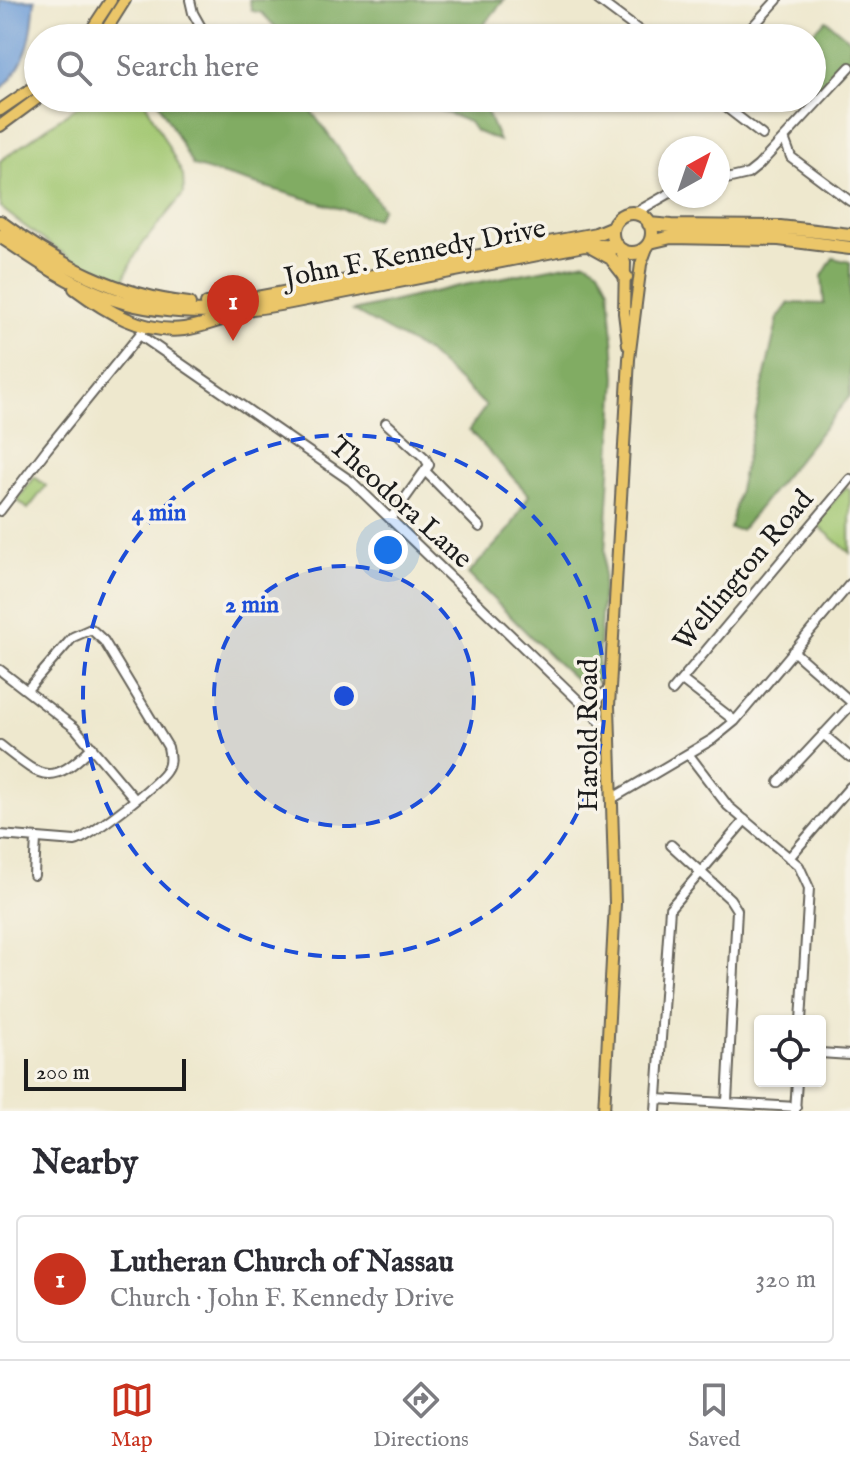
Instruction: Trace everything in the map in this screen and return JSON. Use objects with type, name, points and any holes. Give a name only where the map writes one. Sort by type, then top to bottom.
[{"type":"highway","name":"John F. Kennedy Drive","points":[[0,222],[67,267],[107,286],[152,299],[191,304],[246,300],[384,276],[596,234],[613,227],[622,216],[645,216]]},
{"type":"highway","points":[[645,216],[671,226],[780,227],[850,235]]},
{"type":"highway","points":[[645,216],[652,233],[649,244]]},
{"type":"highway","points":[[613,227],[613,240],[619,249]]},
{"type":"highway","name":"John F. Kennedy Drive","points":[[0,236],[53,271],[101,295],[147,308],[192,312],[250,309],[584,245],[636,253],[649,244],[669,237],[779,239],[850,248]]},
{"type":"highway","points":[[584,245],[611,258],[626,277]]},
{"type":"highway","points":[[53,271],[142,331],[182,329],[250,309]]},
{"type":"main road","points":[[95,24],[111,0]]},
{"type":"main road","points":[[110,24],[125,0]]},
{"type":"main road","points":[[0,110],[24,94]]},
{"type":"main road","points":[[0,126],[24,108]]},
{"type":"main road","name":"Harold Road","points":[[604,1111],[615,904],[608,729],[610,688],[629,359],[641,264],[649,244]]},
{"type":"main road","name":"Harold Road","points":[[619,249],[625,259],[624,313],[629,359]]},
{"type":"street","points":[[190,0],[199,24]]},
{"type":"street","points":[[598,0],[630,24]]},
{"type":"street","points":[[755,24],[777,0]]},
{"type":"street","points":[[826,93],[850,67]]},
{"type":"street","points":[[732,112],[762,135]]},
{"type":"street","points":[[730,178],[748,174],[808,112]]},
{"type":"street","points":[[784,138],[791,157],[850,201]]},
{"type":"street","points":[[645,216],[658,204]]},
{"type":"street","points":[[0,511],[142,331]]},
{"type":"street","name":"Theodora Lane","points":[[142,331],[336,469],[391,518],[608,729]]},
{"type":"street","points":[[386,423],[429,465],[391,518]]},
{"type":"street","points":[[426,472],[480,527]]},
{"type":"street","name":"Wellington Road","points":[[672,691],[850,479]]},
{"type":"street","points":[[613,798],[689,755],[735,721],[850,584]]},
{"type":"street","points":[[27,690],[73,637],[91,629],[95,617]]},
{"type":"street","points":[[0,835],[83,839],[159,779],[168,768],[168,747],[104,641],[91,629]]},
{"type":"street","points":[[779,782],[850,704],[793,651]]},
{"type":"street","points":[[0,670],[70,724],[134,798]]},
{"type":"street","points":[[682,680],[735,721]]},
{"type":"street","points":[[587,708],[610,688]]},
{"type":"street","points":[[823,734],[850,757]]},
{"type":"street","points":[[0,745],[33,771],[44,775],[64,770],[92,747]]},
{"type":"street","points":[[689,755],[717,794],[799,866],[809,888],[801,1015]]},
{"type":"street","points":[[789,858],[850,787]]},
{"type":"street","points":[[656,1111],[668,914],[675,900],[745,820]]},
{"type":"street","points":[[34,875],[36,839]]},
{"type":"street","points":[[671,845],[730,899],[737,910],[727,1102]]},
{"type":"street","points":[[826,1053],[850,1055]]},
{"type":"street","points":[[657,1099],[796,1109],[797,1087]]},
{"type":"green space","points":[[249,0],[504,0],[484,24],[273,24],[262,13],[252,11]]},
{"type":"green space","points":[[826,20],[850,40],[850,59],[826,85],[826,24],[822,24]]},
{"type":"green space","points":[[69,112],[150,112],[183,175],[184,193],[142,245],[123,282],[74,260],[0,207],[0,161]]},
{"type":"green space","points":[[164,112],[312,112],[382,208],[376,219],[193,166]]},
{"type":"green space","points":[[444,112],[487,112],[499,141],[475,131],[469,122]]},
{"type":"green space","points":[[833,258],[850,262],[850,396],[741,530],[730,529],[778,318],[789,303],[824,304],[822,276]]},
{"type":"green space","points":[[586,261],[599,269],[609,288],[616,377],[597,681],[585,688],[468,574],[509,530],[529,495],[469,430],[486,406],[427,352],[353,311]]},
{"type":"green space","points":[[35,477],[46,486],[28,509],[17,500]]},
{"type":"green space","points":[[846,487],[850,490],[850,553],[815,523]]},
{"type":"water","points":[[0,0],[35,0],[32,24],[24,24],[24,58],[0,91]]},
{"type":"place","name":"Lutheran Church of Nassau","points":[[233,341]]}]
